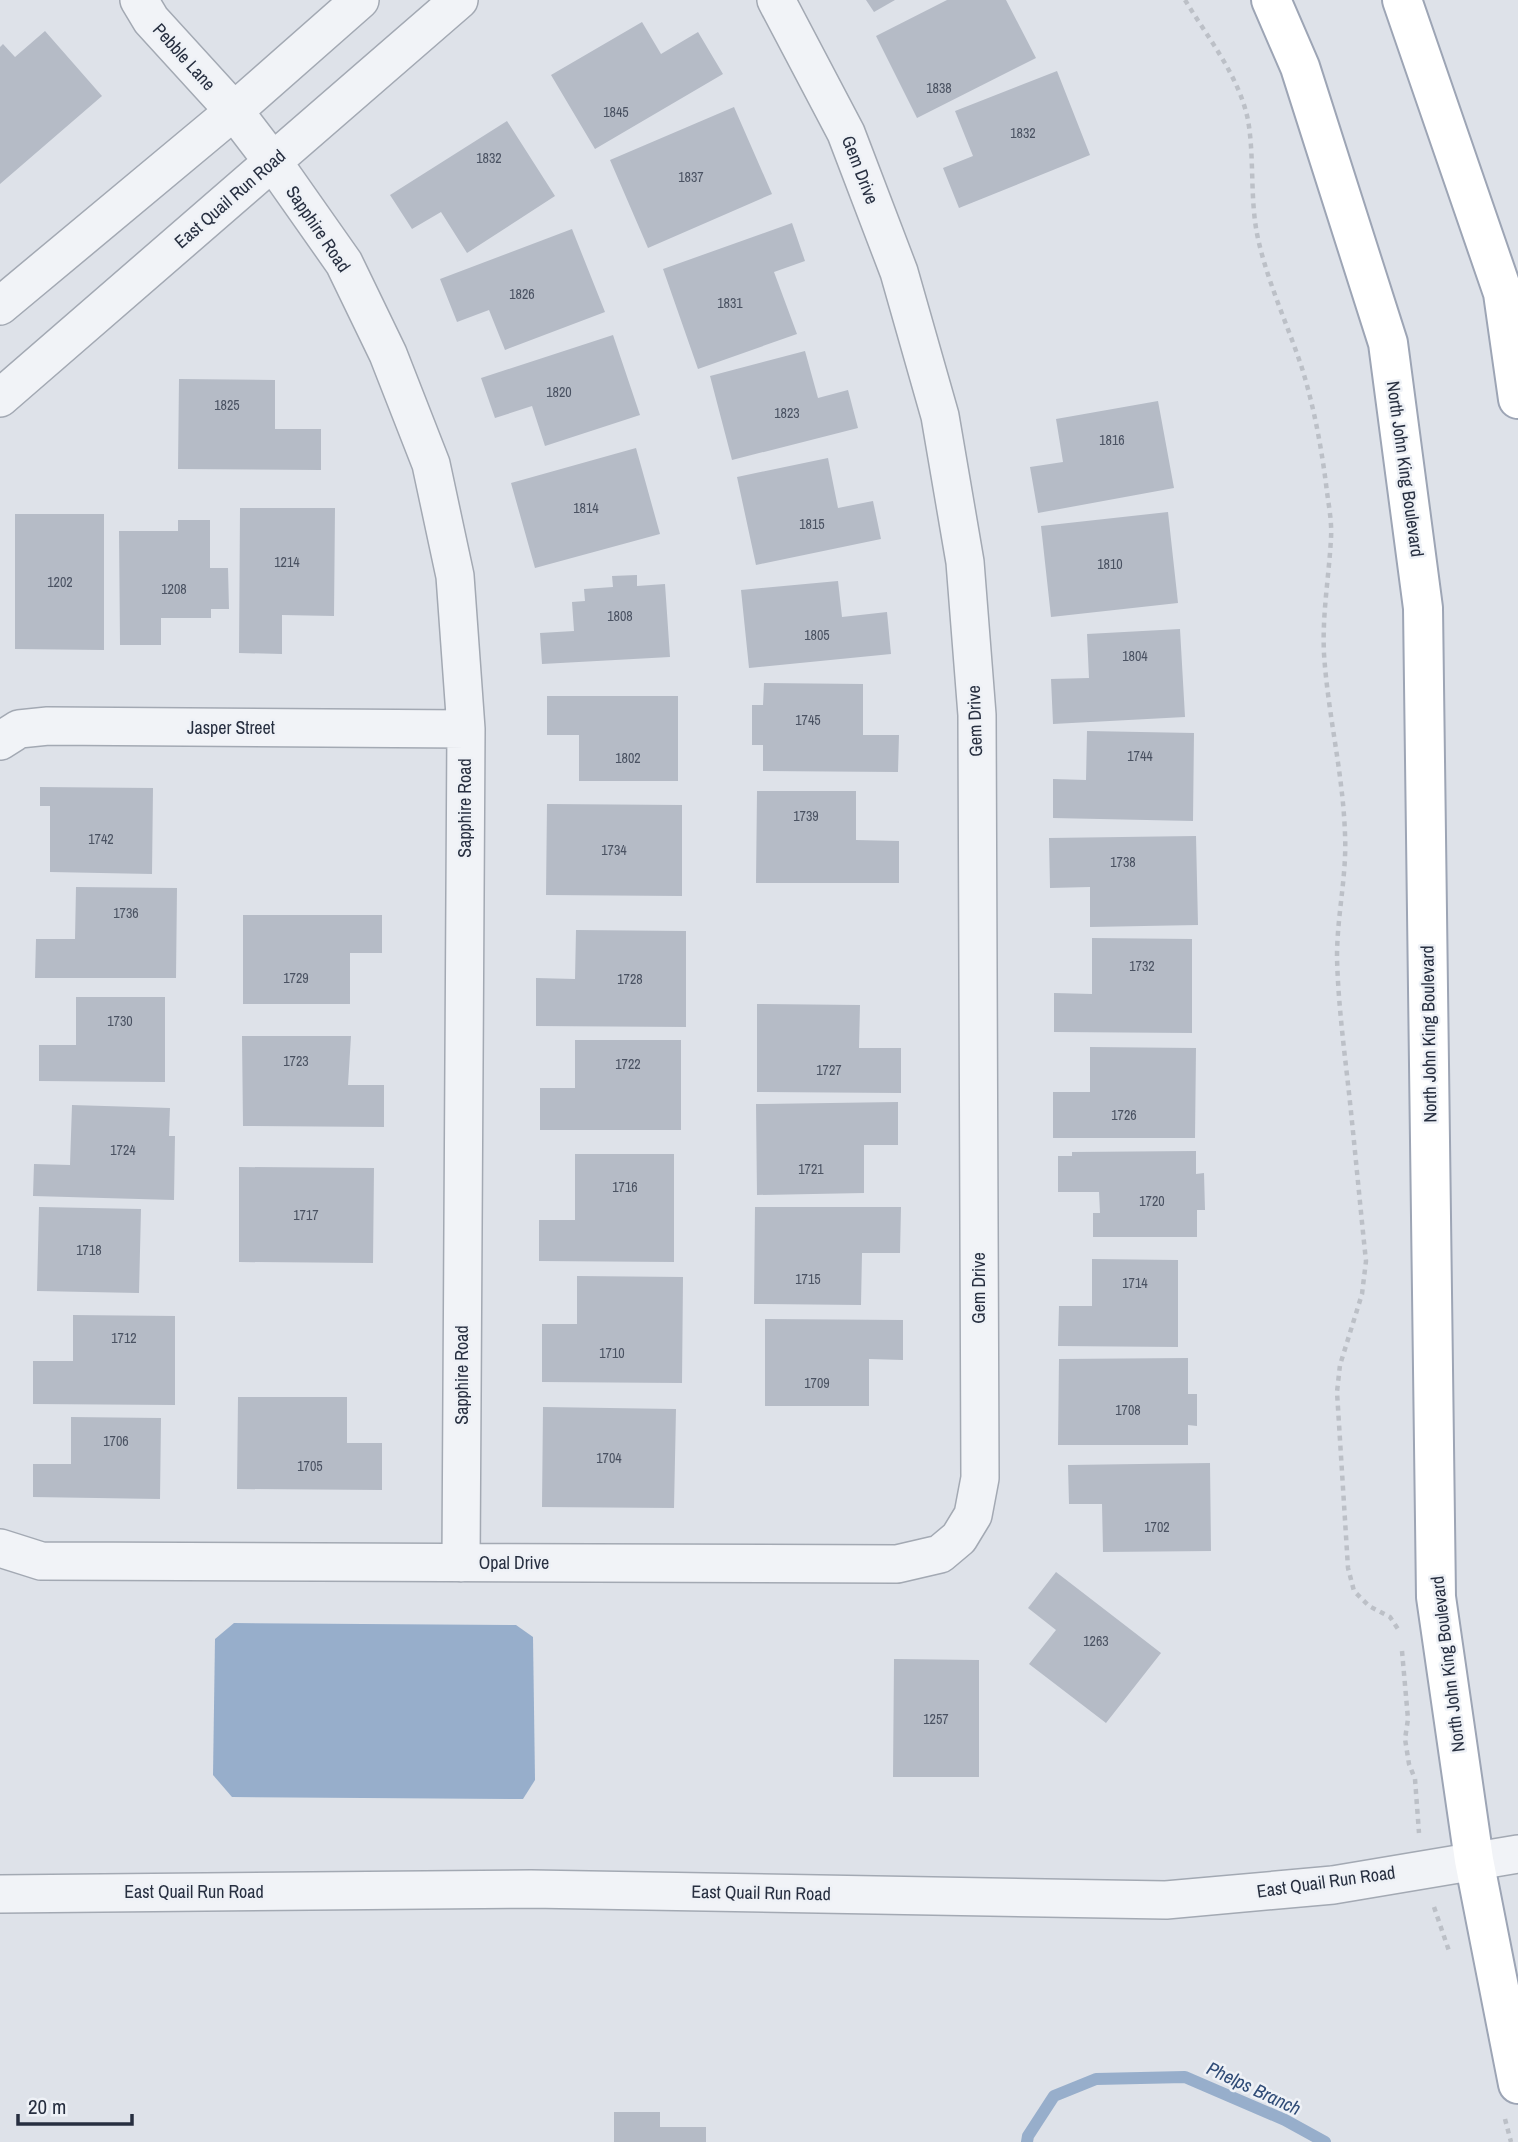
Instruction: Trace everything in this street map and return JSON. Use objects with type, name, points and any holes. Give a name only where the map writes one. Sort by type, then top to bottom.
[{"type":"main road","name":"North John King Boulevard","points":[[1271,0],[1300,67],[1388,343],[1423,608],[1436,1597],[1474,1860],[1518,2084]]},
{"type":"main road","points":[[1402,0],[1503,293],[1518,399]]},
{"type":"street","name":"Pebble Lane","points":[[139,0],[151,20],[234,111]]},
{"type":"street","points":[[0,306],[234,111],[360,0]]},
{"type":"street","name":"East Quail Run Road","points":[[0,398],[459,0]]},
{"type":"street","name":"Gem Drive","points":[[776,0],[846,133],[899,272],[940,416],[965,562],[976,715],[980,1478]]},
{"type":"street","name":"Sapphire Road","points":[[234,111],[344,263],[388,354],[431,464],[454,576],[466,729],[461,1563]]},
{"type":"street","name":"Jasper Street","points":[[0,741],[19,729],[48,726],[466,729]]},
{"type":"street","name":"Opal Drive","points":[[0,1548],[41,1561],[897,1564],[940,1554],[959,1538],[973,1515],[980,1478]]},
{"type":"street","name":"East Quail Run Road","points":[[0,1894],[531,1889],[1166,1900],[1333,1885],[1518,1854]]},
{"type":"path","points":[[1185,0],[1240,93],[1248,120],[1257,237],[1266,272],[1301,365],[1312,404],[1327,491],[1332,534],[1325,587],[1323,637],[1326,692],[1342,777],[1345,835],[1345,873],[1337,957],[1366,1261],[1363,1294],[1340,1365],[1337,1392],[1341,1473],[1348,1568],[1354,1591],[1369,1606],[1390,1617],[1400,1632],[1408,1719],[1405,1739],[1409,1764],[1415,1779],[1424,1868]]},
{"type":"water","points":[[234,1623],[516,1625],[533,1637],[535,1780],[523,1799],[232,1797],[213,1775],[215,1639]]},
{"type":"building","points":[[866,0],[895,0],[874,12]]},
{"type":"building","points":[[947,0],[1006,0],[1036,58],[917,118],[876,36]]},
{"type":"building","points":[[642,22],[661,54],[698,32],[723,74],[595,149],[551,75]]},
{"type":"building","points":[[45,31],[102,96],[0,184],[0,47],[3,44],[15,57]]},
{"type":"building","points":[[1057,71],[1090,155],[959,208],[943,168],[973,156],[955,111]]},
{"type":"building","points":[[734,107],[772,194],[648,248],[610,160]]},
{"type":"building","points":[[507,121],[555,196],[467,253],[441,212],[412,229],[390,195]]},
{"type":"building","points":[[792,223],[805,261],[774,272],[797,334],[698,369],[663,269]]},
{"type":"building","points":[[572,229],[605,312],[505,350],[489,310],[457,322],[440,279]]},
{"type":"building","points":[[613,335],[640,415],[545,446],[532,406],[495,418],[481,378]]},
{"type":"building","points":[[805,351],[818,398],[848,390],[858,428],[732,460],[710,376]]},
{"type":"building","points":[[179,379],[275,380],[275,429],[321,429],[321,470],[178,469]]},
{"type":"building","points":[[1158,401],[1174,488],[1038,513],[1030,467],[1063,462],[1056,419]]},
{"type":"building","points":[[636,448],[660,534],[535,568],[511,483]]},
{"type":"building","points":[[828,458],[838,508],[873,501],[881,539],[756,565],[737,477]]},
{"type":"building","points":[[240,508],[335,508],[334,616],[282,615],[282,654],[239,653]]},
{"type":"building","points":[[1168,512],[1178,603],[1051,617],[1041,526]]},
{"type":"building","points":[[15,514],[104,514],[104,650],[15,649]]},
{"type":"building","points":[[178,520],[210,520],[210,568],[228,568],[229,609],[211,609],[211,618],[161,618],[161,645],[120,645],[119,531],[178,531]]},
{"type":"building","points":[[637,575],[637,586],[665,584],[670,657],[542,664],[540,633],[574,631],[572,602],[585,601],[584,589],[613,587],[612,576]]},
{"type":"building","points":[[838,581],[842,617],[887,612],[891,654],[749,668],[741,590]]},
{"type":"building","points":[[1180,629],[1185,717],[1053,724],[1051,679],[1089,678],[1087,634]]},
{"type":"building","points":[[764,683],[863,684],[863,735],[899,735],[898,772],[763,771],[763,745],[752,745],[752,705],[763,705]]},
{"type":"building","points":[[547,696],[678,696],[678,781],[579,781],[579,735],[547,735]]},
{"type":"building","points":[[1087,731],[1194,733],[1193,821],[1053,818],[1053,779],[1086,780]]},
{"type":"building","points":[[40,787],[153,788],[152,874],[50,872],[50,806],[40,806]]},
{"type":"building","points":[[757,791],[856,791],[856,840],[899,841],[899,883],[756,883]]},
{"type":"building","points":[[547,804],[682,805],[682,896],[546,895]]},
{"type":"building","points":[[1196,836],[1198,925],[1090,927],[1090,887],[1050,888],[1049,838]]},
{"type":"building","points":[[76,887],[177,888],[176,978],[35,978],[36,939],[75,939]]},
{"type":"building","points":[[243,915],[382,915],[382,953],[350,953],[350,1004],[243,1004]]},
{"type":"building","points":[[576,930],[686,931],[686,1027],[536,1026],[536,978],[575,979]]},
{"type":"building","points":[[1092,938],[1192,939],[1192,1033],[1054,1032],[1054,993],[1092,994]]},
{"type":"building","points":[[76,997],[165,997],[165,1082],[39,1081],[39,1045],[76,1045]]},
{"type":"building","points":[[757,1004],[860,1005],[859,1048],[901,1048],[901,1093],[757,1092]]},
{"type":"building","points":[[242,1036],[351,1036],[348,1085],[384,1085],[384,1127],[243,1126]]},
{"type":"building","points":[[575,1040],[681,1040],[681,1130],[540,1130],[540,1088],[575,1088]]},
{"type":"building","points":[[1090,1047],[1196,1048],[1195,1138],[1053,1138],[1053,1092],[1090,1092]]},
{"type":"building","points":[[898,1102],[898,1145],[864,1145],[864,1193],[757,1195],[756,1104]]},
{"type":"building","points":[[72,1105],[170,1108],[169,1136],[175,1136],[174,1200],[33,1196],[34,1164],[70,1165]]},
{"type":"building","points":[[1196,1151],[1196,1174],[1204,1173],[1205,1210],[1197,1210],[1197,1237],[1093,1237],[1093,1213],[1100,1213],[1099,1192],[1058,1192],[1058,1156],[1072,1156],[1072,1152]]},
{"type":"building","points":[[575,1154],[674,1154],[674,1262],[539,1261],[539,1220],[575,1220]]},
{"type":"building","points":[[239,1167],[374,1168],[373,1263],[239,1262]]},
{"type":"building","points":[[39,1207],[141,1209],[139,1293],[37,1291]]},
{"type":"building","points":[[755,1207],[901,1207],[900,1253],[862,1253],[861,1305],[754,1304]]},
{"type":"building","points":[[1092,1259],[1178,1260],[1178,1347],[1058,1346],[1059,1306],[1092,1306]]},
{"type":"building","points":[[577,1276],[683,1277],[682,1383],[542,1382],[542,1324],[577,1324]]},
{"type":"building","points":[[73,1315],[175,1316],[175,1405],[33,1404],[33,1361],[73,1361]]},
{"type":"building","points":[[765,1319],[903,1320],[903,1360],[869,1359],[869,1406],[765,1406]]},
{"type":"building","points":[[1188,1358],[1188,1394],[1197,1394],[1197,1426],[1188,1425],[1188,1445],[1058,1445],[1059,1359]]},
{"type":"building","points":[[238,1397],[347,1397],[347,1443],[382,1443],[382,1490],[237,1489]]},
{"type":"building","points":[[543,1407],[676,1409],[674,1508],[542,1507]]},
{"type":"building","points":[[71,1417],[161,1418],[160,1499],[33,1497],[33,1464],[71,1464]]},
{"type":"building","points":[[1210,1463],[1211,1551],[1103,1552],[1102,1504],[1069,1504],[1068,1465]]},
{"type":"building","points":[[1056,1572],[1161,1653],[1106,1723],[1029,1664],[1056,1630],[1028,1608]]},
{"type":"building","points":[[894,1659],[979,1660],[979,1777],[893,1777]]},
{"type":"building","points":[[614,2112],[660,2112],[660,2127],[706,2127],[706,2142],[614,2142]]},
{"type":"waterway","name":"Phelps Branch","points":[[1027,2142],[1028,2136],[1054,2096],[1096,2079],[1185,2077],[1285,2120],[1325,2142]]}]
